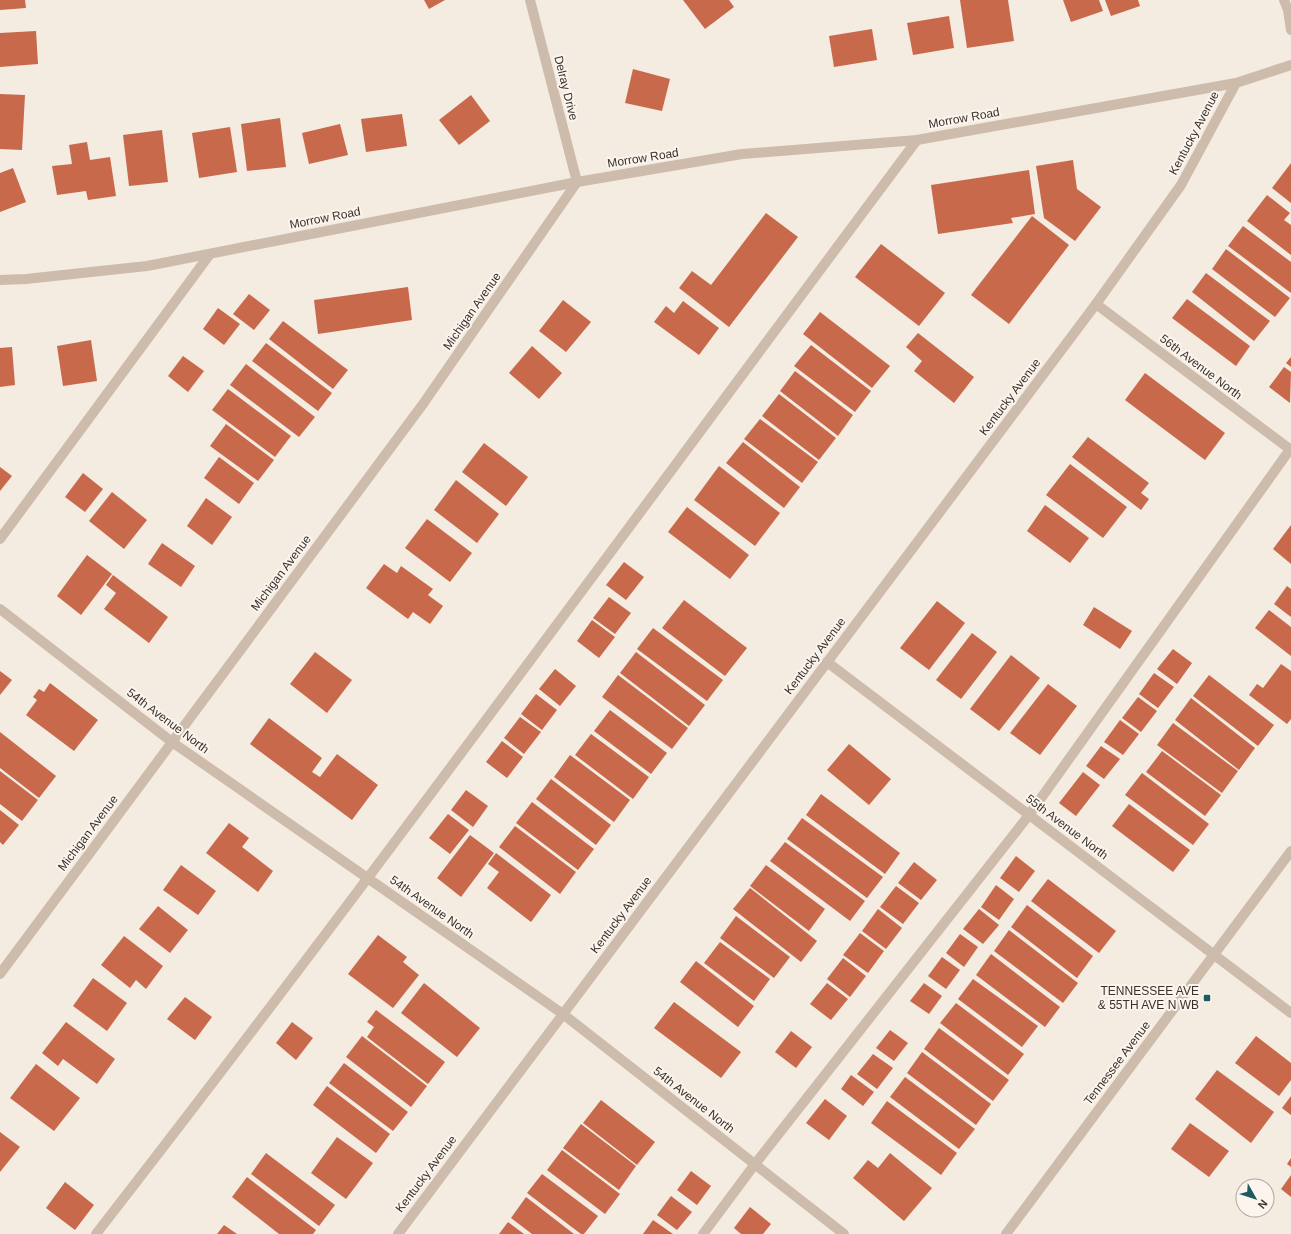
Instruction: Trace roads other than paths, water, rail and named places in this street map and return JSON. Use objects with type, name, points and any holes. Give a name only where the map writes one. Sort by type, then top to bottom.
[{"type":"street","name":"Delray Drive","points":[[530,0],[577,182]]},
{"type":"street","points":[[1284,0],[1288,10],[1291,30]]},
{"type":"street","name":"Morrow Road","points":[[0,280],[26,280],[147,266],[577,182],[742,154],[917,140],[1236,82],[1291,65]]},
{"type":"street","name":"Kentucky Avenue","points":[[398,1234],[1096,304],[1181,185],[1236,82]]},
{"type":"street","points":[[96,1234],[367,878],[917,140]]},
{"type":"street","name":"Michigan Avenue","points":[[0,974],[423,404],[577,182]]},
{"type":"street","points":[[0,538],[210,254]]},
{"type":"street","name":"56th Avenue North","points":[[1096,304],[1291,449]]},
{"type":"street","points":[[703,1234],[755,1164],[1028,815],[1291,449]]},
{"type":"street","name":"54th Avenue North","points":[[0,609],[172,742],[563,1014],[844,1234]]},
{"type":"street","name":"55th Avenue North","points":[[827,662],[1291,1013]]},
{"type":"street","name":"Tennessee Avenue","points":[[1006,1234],[1291,851]]},
{"type":"place","name":"TENNESSEE AVE & 55TH AVE N WB","points":[[1207,998]]}]
